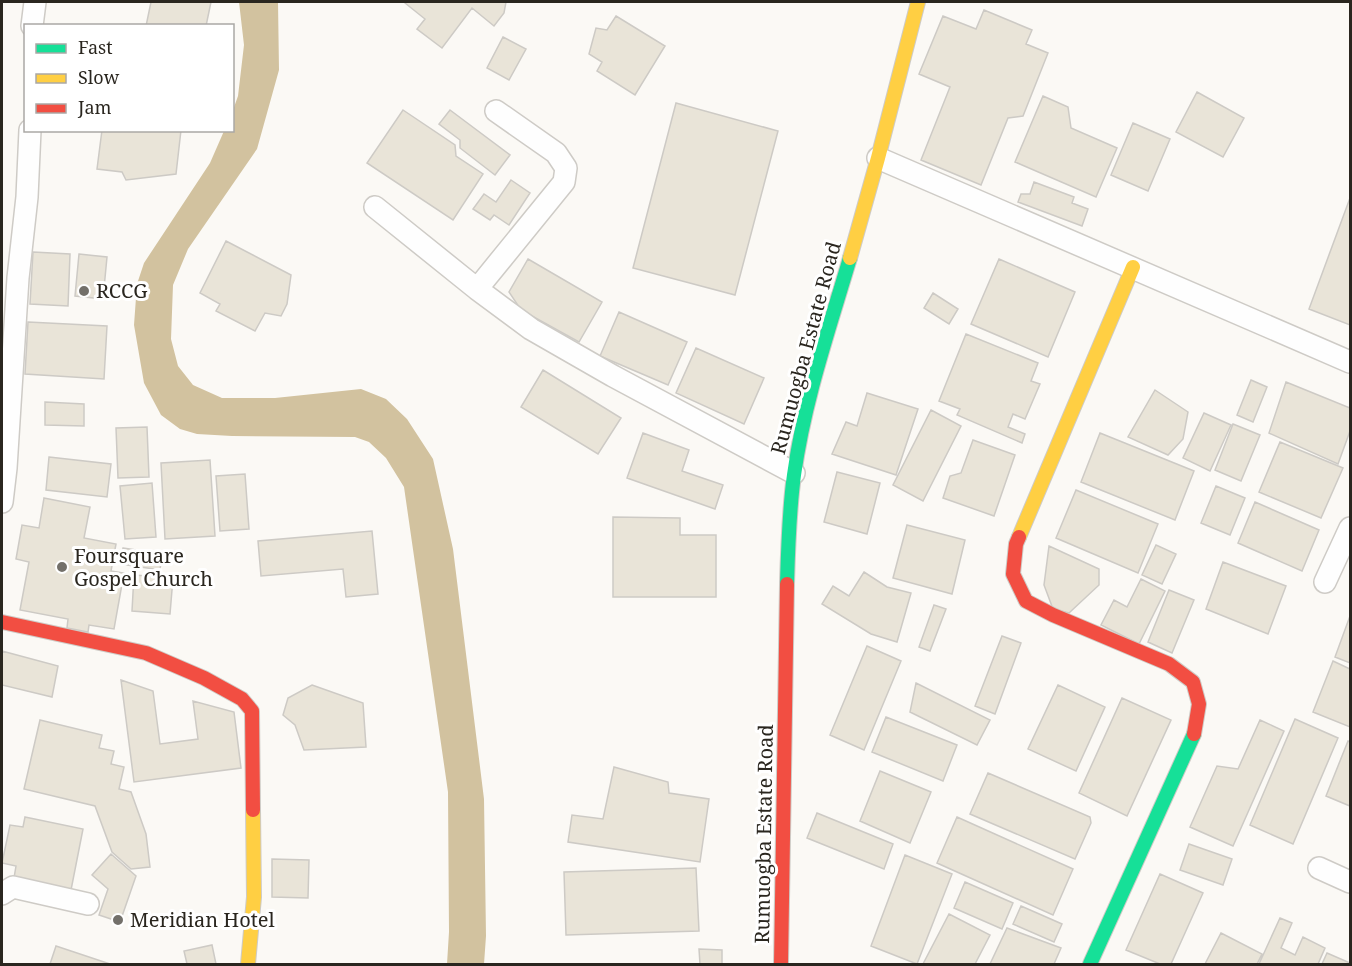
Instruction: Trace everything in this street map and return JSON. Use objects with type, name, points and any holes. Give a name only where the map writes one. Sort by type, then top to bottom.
[{"type":"street","points":[[32,24],[35,2]]},
{"type":"street","name":"Rumuogba Estate Road","points":[[783,963],[788,526],[794,473],[810,397],[878,158],[918,2]]},
{"type":"street","points":[[477,289],[564,182],[566,168],[556,153],[496,111]]},
{"type":"street","points":[[2,502],[6,468],[10,279],[27,197],[30,132]]},
{"type":"street","points":[[878,158],[1350,362]]},
{"type":"street","points":[[375,207],[531,329],[613,376],[794,473]]},
{"type":"street","points":[[1090,964],[1194,737],[1199,704],[1193,682],[1169,664],[1053,615],[1026,601],[1013,574],[1016,544],[1133,267]]},
{"type":"street","points":[[1325,582],[1350,528]]},
{"type":"street","points":[[2,622],[146,652],[242,699],[252,711],[254,897],[248,964]]},
{"type":"street","points":[[1319,868],[1350,882]]},
{"type":"street","points":[[2,894],[13,887],[88,904]]},
{"type":"shaded area","points":[[239,2],[278,2],[279,70],[257,149],[188,249],[173,285],[171,339],[178,366],[193,385],[222,398],[275,398],[361,389],[386,399],[407,419],[433,459],[453,549],[484,799],[486,936],[484,964],[447,964],[449,932],[448,792],[404,487],[386,458],[369,442],[355,437],[232,436],[197,434],[180,429],[161,415],[144,383],[134,325],[137,284],[144,263],[210,163],[224,132],[234,132],[234,107],[238,96],[244,45]]},
{"type":"building","points":[[151,2],[211,2],[206,24],[146,24]]},
{"type":"building","points":[[406,2],[506,2],[504,13],[494,26],[472,8],[442,48],[417,29],[425,19]]},
{"type":"building","points":[[984,10],[1032,30],[1026,44],[1048,53],[1023,116],[1008,118],[981,185],[921,160],[950,87],[919,74],[943,16],[976,29]]},
{"type":"building","points":[[616,16],[665,46],[635,95],[597,71],[602,62],[589,54],[596,28],[607,30]]},
{"type":"building","points":[[503,37],[526,49],[509,80],[487,68]]},
{"type":"building","points":[[1197,92],[1244,118],[1223,157],[1176,132]]},
{"type":"building","points":[[1043,96],[1068,107],[1071,128],[1117,148],[1096,197],[1015,162]]},
{"type":"building","points":[[676,103],[778,131],[735,295],[633,268]]},
{"type":"building","points":[[403,110],[455,145],[456,156],[483,174],[453,220],[367,163]]},
{"type":"building","points":[[450,110],[510,155],[495,175],[460,148],[460,140],[439,124]]},
{"type":"building","points":[[1133,123],[1170,139],[1148,191],[1111,175]]},
{"type":"building","points":[[102,132],[181,132],[176,174],[126,180],[122,172],[97,169]]},
{"type":"building","points":[[511,180],[530,193],[509,225],[494,215],[490,220],[473,209],[484,194],[496,202]]},
{"type":"building","points":[[1034,182],[1074,197],[1072,203],[1088,209],[1082,226],[1018,202],[1021,194],[1030,194]]},
{"type":"building","points":[[1350,198],[1350,325],[1309,309]]},
{"type":"building","points":[[226,241],[291,275],[287,304],[281,316],[265,313],[255,331],[216,311],[220,304],[200,293]]},
{"type":"building","points":[[33,252],[70,254],[68,306],[30,304]]},
{"type":"building","points":[[79,254],[107,257],[103,299],[75,296]]},
{"type":"building","points":[[528,259],[602,302],[579,342],[521,310],[509,292]]},
{"type":"building","points":[[999,259],[1075,292],[1048,357],[971,324]]},
{"type":"building","points":[[933,293],[958,309],[949,324],[924,308]]},
{"type":"building","points":[[619,312],[687,342],[668,385],[600,356]]},
{"type":"building","points":[[28,322],[107,326],[104,379],[25,374]]},
{"type":"building","points":[[966,334],[1038,363],[1031,381],[1040,384],[1025,419],[1013,414],[1008,427],[1025,434],[1022,443],[957,415],[960,409],[939,401]]},
{"type":"building","points":[[696,348],[764,378],[744,424],[676,393]]},
{"type":"building","points":[[543,370],[621,418],[598,454],[521,407]]},
{"type":"building","points":[[1251,380],[1267,387],[1253,422],[1237,415]]},
{"type":"building","points":[[1286,382],[1350,408],[1350,431],[1338,464],[1269,433]]},
{"type":"building","points":[[1155,390],[1188,412],[1183,439],[1168,455],[1128,437]]},
{"type":"building","points":[[867,393],[918,409],[896,475],[832,454],[846,422],[857,426]]},
{"type":"building","points":[[45,402],[84,404],[84,426],[45,425]]},
{"type":"building","points":[[931,410],[961,426],[923,501],[893,485]]},
{"type":"building","points":[[1204,413],[1231,425],[1210,471],[1183,458]]},
{"type":"building","points":[[1233,424],[1260,435],[1241,481],[1215,470]]},
{"type":"building","points":[[147,427],[149,477],[118,478],[116,428]]},
{"type":"building","points":[[643,433],[689,450],[682,471],[723,485],[715,509],[627,478]]},
{"type":"building","points":[[1100,433],[1194,471],[1175,520],[1081,482]]},
{"type":"building","points":[[973,440],[1015,455],[994,516],[943,498],[950,476],[961,473]]},
{"type":"building","points":[[1280,442],[1343,468],[1321,518],[1259,492]]},
{"type":"building","points":[[49,457],[111,464],[107,497],[46,490]]},
{"type":"building","points":[[210,460],[215,536],[165,539],[161,463]]},
{"type":"building","points":[[837,472],[880,483],[867,534],[824,522]]},
{"type":"building","points":[[245,474],[249,529],[220,531],[216,476]]},
{"type":"building","points":[[152,483],[156,537],[125,539],[120,486]]},
{"type":"building","points":[[1216,486],[1245,498],[1230,535],[1201,523]]},
{"type":"building","points":[[1076,490],[1158,524],[1138,573],[1056,538]]},
{"type":"building","points":[[44,498],[90,507],[84,538],[116,544],[111,571],[124,573],[114,629],[89,625],[88,632],[67,628],[68,619],[20,610],[29,562],[16,559],[22,525],[39,528]]},
{"type":"building","points":[[1255,502],[1319,530],[1302,571],[1238,543]]},
{"type":"building","points":[[613,517],[680,518],[680,535],[716,535],[716,597],[613,597]]},
{"type":"building","points":[[907,525],[965,540],[952,594],[893,578]]},
{"type":"building","points":[[372,531],[378,594],[346,597],[343,569],[261,576],[258,541]]},
{"type":"building","points":[[1156,545],[1176,554],[1162,584],[1142,575]]},
{"type":"building","points":[[1049,546],[1099,569],[1099,585],[1069,613],[1053,609],[1044,585]]},
{"type":"building","points":[[123,548],[162,554],[160,570],[121,564]]},
{"type":"building","points":[[1223,562],[1286,586],[1268,634],[1206,609]]},
{"type":"building","points":[[864,572],[887,587],[911,593],[897,642],[871,634],[822,604],[833,586],[849,596]]},
{"type":"building","points":[[134,575],[173,578],[170,614],[132,611]]},
{"type":"building","points":[[1141,579],[1165,591],[1139,644],[1101,625],[1114,600],[1127,607]]},
{"type":"building","points":[[1169,590],[1194,600],[1172,653],[1148,642]]},
{"type":"building","points":[[934,605],[946,609],[930,651],[919,647]]},
{"type":"building","points":[[1350,616],[1350,663],[1335,657]]},
{"type":"building","points":[[1002,636],[1021,643],[995,714],[975,706]]},
{"type":"building","points":[[867,646],[901,661],[864,750],[830,735]]},
{"type":"building","points":[[2,651],[58,666],[52,697],[2,685]]},
{"type":"building","points":[[1333,661],[1350,669],[1350,727],[1313,712]]},
{"type":"building","points":[[121,680],[153,691],[160,744],[198,739],[193,701],[234,712],[241,768],[134,782]]},
{"type":"building","points":[[916,683],[990,720],[977,745],[910,712]]},
{"type":"building","points":[[312,685],[363,703],[366,747],[304,750],[295,725],[283,715],[288,698]]},
{"type":"building","points":[[1058,685],[1105,707],[1076,771],[1028,749]]},
{"type":"building","points":[[1122,698],[1171,720],[1127,816],[1079,793]]},
{"type":"building","points":[[886,717],[957,745],[943,781],[872,752]]},
{"type":"building","points":[[1295,719],[1338,738],[1293,844],[1250,825]]},
{"type":"building","points":[[40,720],[102,735],[99,748],[114,751],[111,764],[124,767],[119,789],[131,792],[146,834],[150,867],[131,869],[112,852],[95,806],[24,789]]},
{"type":"building","points":[[1260,720],[1284,731],[1233,846],[1190,827],[1217,766],[1238,769]]},
{"type":"building","points":[[1348,741],[1350,742],[1350,806],[1326,796]]},
{"type":"building","points":[[614,767],[668,782],[669,793],[709,799],[700,862],[568,842],[572,815],[603,819]]},
{"type":"building","points":[[880,771],[931,792],[910,843],[860,821]]},
{"type":"building","points":[[988,773],[1090,817],[1091,823],[1075,859],[970,814]]},
{"type":"building","points":[[817,813],[893,844],[884,869],[807,838]]},
{"type":"building","points":[[25,817],[83,829],[71,890],[14,878],[16,866],[2,863],[10,825],[23,827]]},
{"type":"building","points":[[957,817],[1073,869],[1053,915],[937,863]]},
{"type":"building","points":[[1189,844],[1232,859],[1223,885],[1180,870]]},
{"type":"building","points":[[111,854],[136,876],[120,922],[99,915],[108,889],[92,875]]},
{"type":"building","points":[[905,855],[952,874],[917,964],[871,946]]},
{"type":"building","points":[[272,859],[309,860],[308,898],[272,897]]},
{"type":"building","points":[[696,868],[699,931],[566,935],[564,872]]},
{"type":"building","points":[[1160,874],[1203,893],[1171,964],[1160,964],[1126,950]]},
{"type":"building","points":[[965,882],[1013,903],[1002,929],[954,908]]},
{"type":"building","points":[[1021,906],[1062,924],[1054,942],[1013,924]]},
{"type":"building","points":[[949,914],[990,935],[975,964],[923,964]]},
{"type":"building","points":[[1280,918],[1292,923],[1281,948],[1295,955],[1303,937],[1325,948],[1318,964],[1259,964]]},
{"type":"building","points":[[1007,928],[1061,948],[1054,964],[990,964]]},
{"type":"building","points":[[1221,933],[1262,954],[1257,964],[1205,964]]},
{"type":"building","points":[[212,945],[216,964],[187,964],[184,951]]},
{"type":"building","points":[[56,946],[110,964],[50,964]]},
{"type":"building","points":[[699,949],[722,950],[722,964],[700,964]]},
{"type":"building","points":[[1327,953],[1350,963],[1350,964],[1322,964]]},
{"type":"traffic: fast","points":[[787,584],[791,502],[798,447],[818,365],[850,258]]},
{"type":"traffic: fast","points":[[1090,964],[1194,734]]},
{"type":"traffic: slow","points":[[850,258],[918,2]]},
{"type":"traffic: slow","points":[[1019,537],[1133,267]]},
{"type":"traffic: slow","points":[[248,964],[254,897],[253,810]]},
{"type":"traffic: jam","points":[[1019,537],[1016,544],[1013,574],[1026,601],[1053,615],[1169,664],[1193,682],[1199,704],[1194,734]]},
{"type":"traffic: jam","points":[[781,964],[787,584]]},
{"type":"traffic: jam","points":[[2,622],[146,653],[204,678],[242,699],[252,711],[253,810]]},
{"type":"place","name":"RCCG","points":[[84,291]]},
{"type":"place","name":"Foursquare Gospel Church","points":[[62,567]]},
{"type":"place","name":"Meridian Hotel","points":[[118,920]]}]
